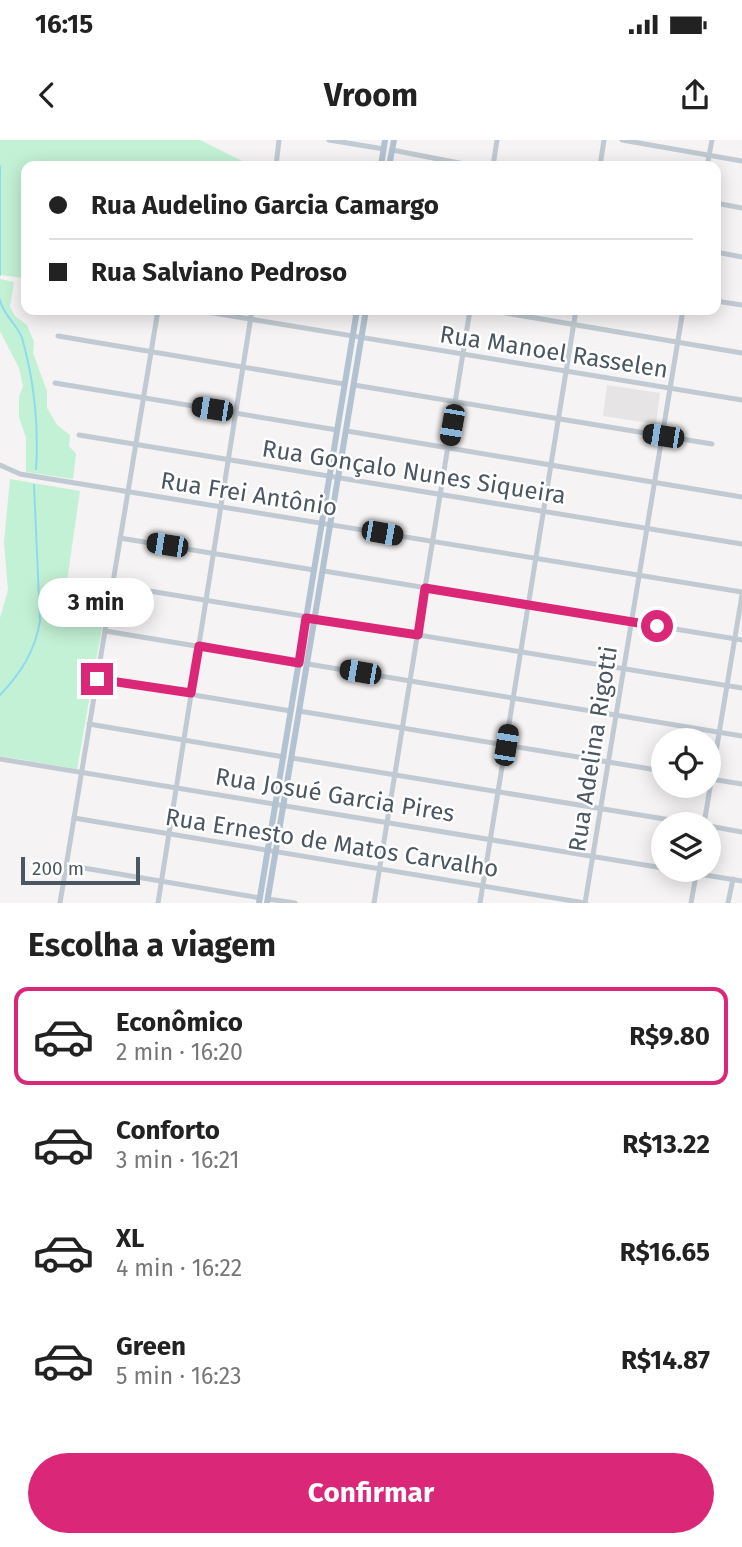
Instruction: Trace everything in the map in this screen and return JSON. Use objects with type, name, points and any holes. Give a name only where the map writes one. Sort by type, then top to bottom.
[{"type":"main road","points":[[382,161],[386,140]]},
{"type":"main road","points":[[390,161],[394,140]]},
{"type":"main road","points":[[263,901],[288,757],[299,663],[356,315]]},
{"type":"main road","points":[[295,711],[308,664],[365,315]]},
{"type":"street","points":[[277,161],[279,140]]},
{"type":"street","points":[[330,140],[384,149]]},
{"type":"street","points":[[494,161],[497,140]]},
{"type":"street","points":[[601,161],[604,140]]},
{"type":"street","points":[[622,140],[742,161]]},
{"type":"street","points":[[708,161],[712,140]]},
{"type":"street","points":[[392,150],[449,161]]},
{"type":"street","points":[[721,204],[742,208]]},
{"type":"street","points":[[721,253],[742,257]]},
{"type":"street","points":[[721,301],[742,305]]},
{"type":"street","points":[[60,903],[158,315]]},
{"type":"street","name":"Rua Manoel Rasselen","points":[[226,315],[742,400]]},
{"type":"street","points":[[158,903],[251,315]]},
{"type":"street","points":[[374,903],[469,315]]},
{"type":"street","points":[[527,315],[742,353]]},
{"type":"street","points":[[480,903],[575,315]]},
{"type":"street","name":"Rua Adelina Rigotti","points":[[585,903],[683,315]]},
{"type":"street","points":[[58,336],[344,384]]},
{"type":"street","points":[[55,383],[337,430]]},
{"type":"street","points":[[354,384],[712,444]]},
{"type":"street","points":[[347,431],[655,481],[742,498]]},
{"type":"street","name":"Rua Gonçalo Nunes Siqueira","points":[[79,435],[742,544]]},
{"type":"street","name":"Rua Frei Antônio","points":[[0,465],[43,478],[742,593]]},
{"type":"street","points":[[120,538],[314,570]]},
{"type":"street","points":[[324,570],[742,640]]},
{"type":"street","points":[[113,585],[742,688]]},
{"type":"street","points":[[720,728],[742,593]]},
{"type":"street","points":[[105,631],[299,663]]},
{"type":"street","points":[[308,664],[690,728]]},
{"type":"street","points":[[97,679],[651,769]]},
{"type":"street","points":[[89,724],[651,817]]},
{"type":"street","points":[[721,733],[742,736]]},
{"type":"street","name":"Rua Josué Garcia Pires","points":[[0,759],[651,866]]},
{"type":"street","points":[[721,781],[742,784]]},
{"type":"street","name":"Rua Ernesto de Matos Carvalho","points":[[74,818],[585,903]]},
{"type":"street","points":[[721,828],[742,832]]},
{"type":"street","points":[[66,865],[263,901],[295,903]]},
{"type":"street","points":[[721,877],[742,881]]},
{"type":"street","points":[[729,903],[733,879]]},
{"type":"street","points":[[691,903],[694,882]]},
{"type":"shaded area","points":[[607,385],[660,393],[656,424],[603,416]]},
{"type":"green space","points":[[0,140],[200,140],[242,161],[21,161],[21,278],[0,275]]},
{"type":"green space","points":[[0,279],[14,282],[10,307],[15,316],[27,325],[34,342],[33,353],[47,391],[47,408],[57,425],[70,435],[69,446],[76,454],[73,479],[26,472],[26,438],[19,417],[19,397],[23,386],[19,368],[0,331]]},
{"type":"green space","points":[[10,479],[80,491],[67,581],[109,588],[77,769],[0,756],[0,618],[8,590],[4,542]]},
{"type":"waterway","points":[[0,166],[0,275]]},
{"type":"waterway","points":[[0,300],[22,338],[30,370],[36,420],[36,469]]},
{"type":"waterway","points":[[0,695],[26,661],[35,642],[40,621],[34,485]]},
{"type":"route","points":[[97,679],[191,693],[199,646],[299,663],[306,618],[418,635],[425,588],[657,626]]}]
